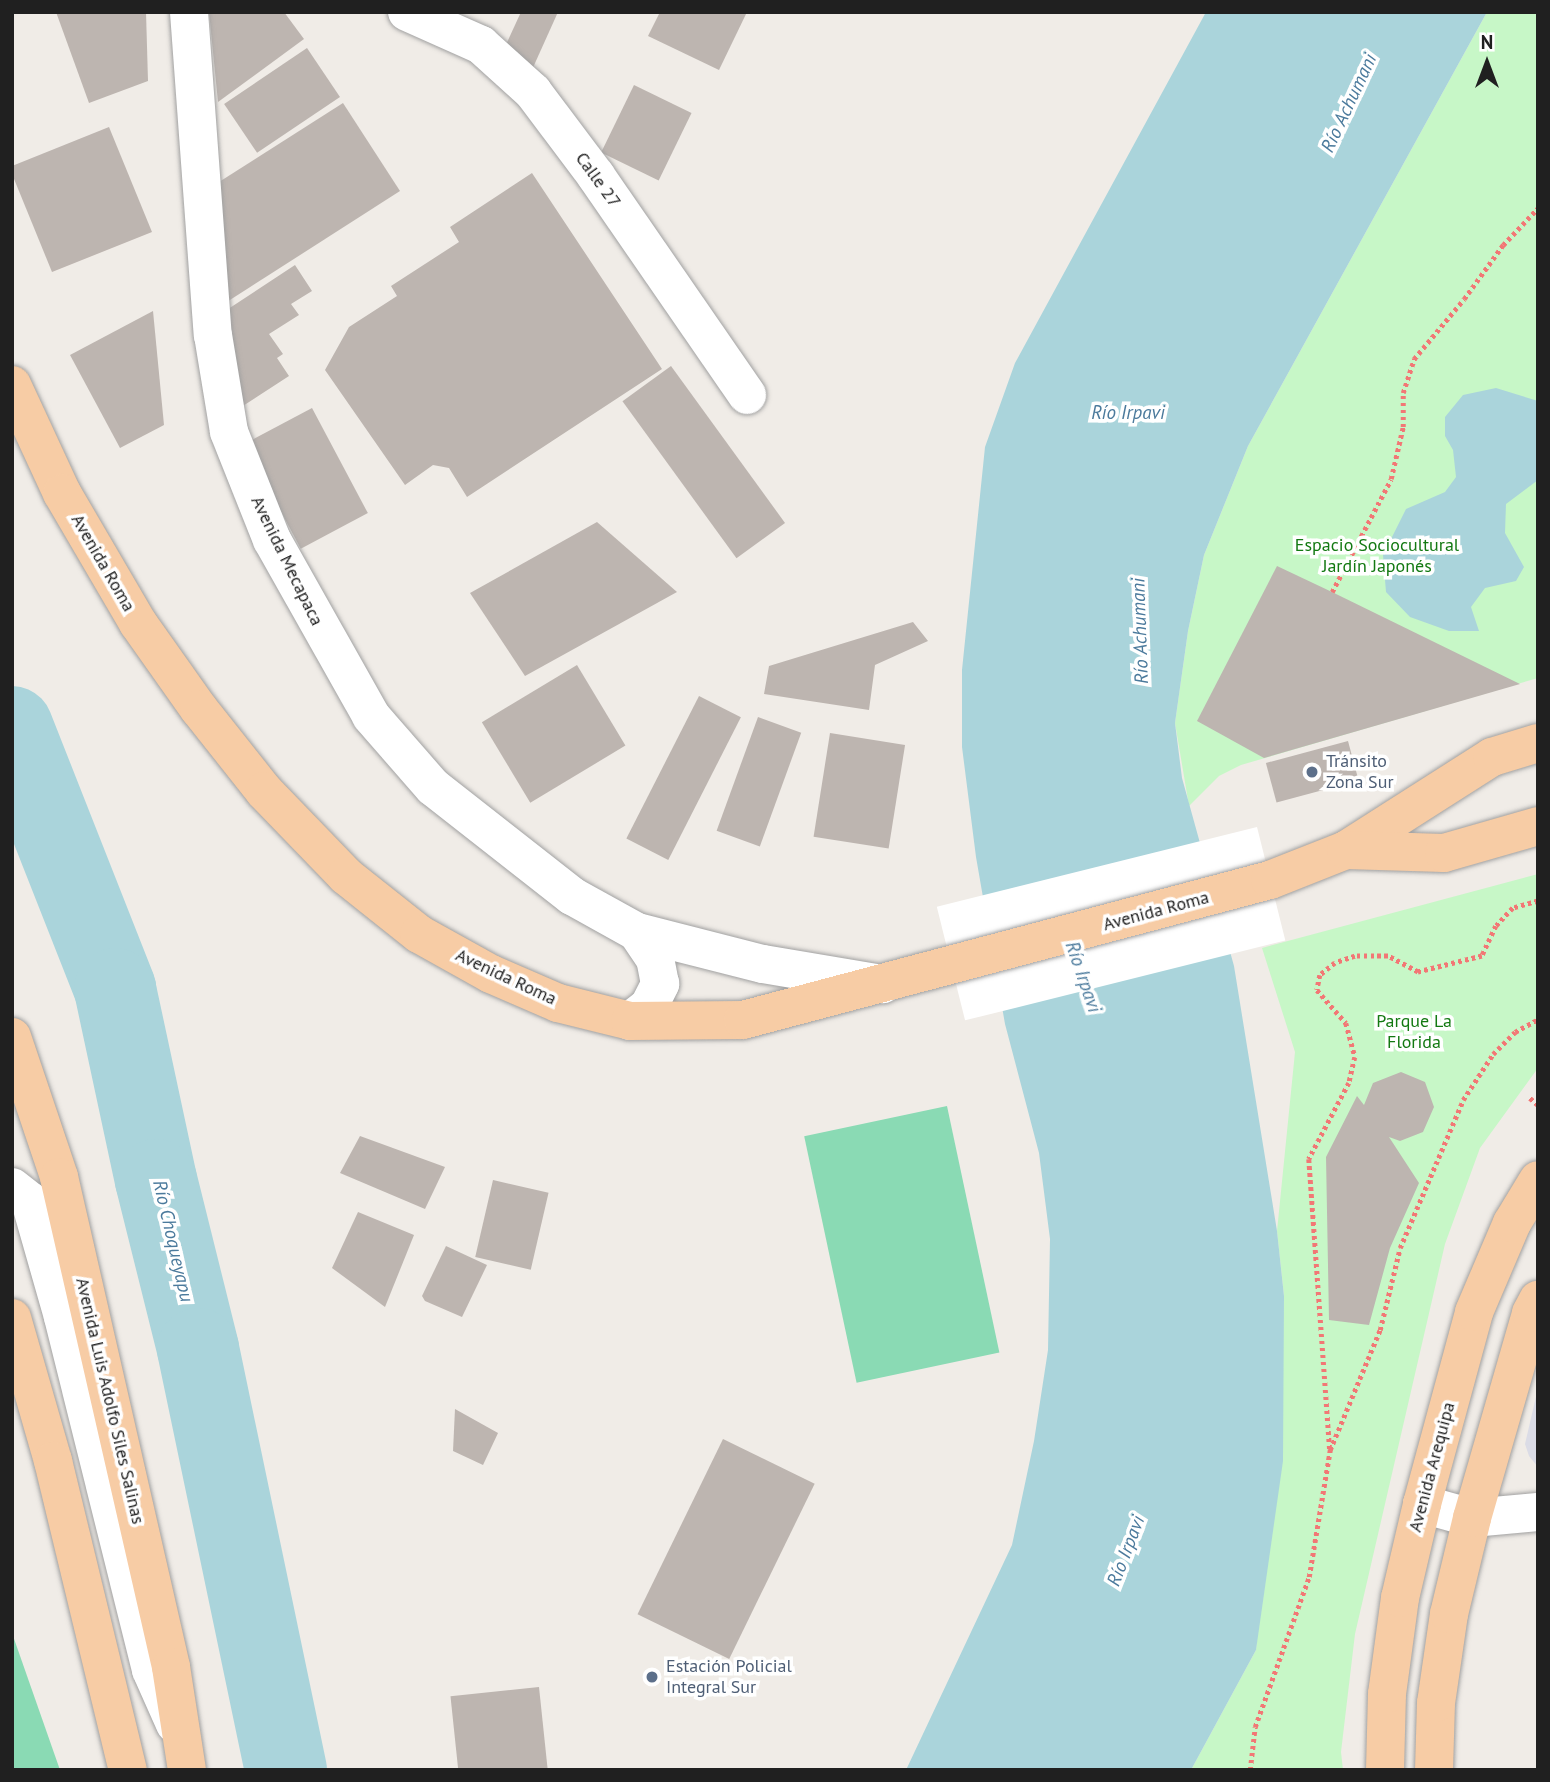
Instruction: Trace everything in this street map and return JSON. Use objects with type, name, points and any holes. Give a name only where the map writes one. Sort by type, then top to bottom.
[{"type":"main road","name":"Avenida Roma","points":[[12,385],[62,493],[138,623],[199,709],[264,791],[337,866],[419,934],[491,974],[558,1003],[630,1021],[743,1020],[1270,880],[1346,849],[1492,757],[1538,743]]},
{"type":"main road","name":"Avenida Roma","points":[[1346,849],[1444,853],[1538,826]]},
{"type":"main road","name":"Avenida Luis Adolfo Siles Salinas","points":[[12,1037],[59,1177],[170,1667],[184,1753]]},
{"type":"main road","name":"Avenida Arequipa","points":[[1385,1770],[1387,1694],[1399,1598],[1422,1504],[1474,1312],[1512,1223],[1538,1180]]},
{"type":"main road","points":[[1434,1770],[1436,1703],[1449,1614],[1472,1518],[1531,1313],[1538,1300]]},
{"type":"main road","points":[[12,1318],[53,1461],[128,1770]]},
{"type":"street","name":"Avenida Mecapaca","points":[[189,12],[213,335],[229,432],[272,540],[371,716],[433,787],[572,896],[637,932]]},
{"type":"street","name":"Calle 27","points":[[407,12],[481,45],[533,92],[596,176],[747,396]]},
{"type":"street","points":[[637,932],[763,964],[883,984]]},
{"type":"street","points":[[630,1021],[649,1006],[660,984],[655,959],[637,932]]},
{"type":"street","points":[[12,1187],[30,1201],[63,1317],[150,1670],[184,1753]]},
{"type":"street","points":[[1422,1504],[1472,1518],[1538,1512]]},
{"type":"path","points":[[1332,592],[1391,479],[1402,427],[1402,393],[1414,359],[1464,299],[1503,245],[1538,208]]},
{"type":"path","points":[[1330,1450],[1309,1159],[1349,1083],[1355,1057],[1346,1023],[1317,990],[1320,975],[1335,963],[1355,956],[1388,956],[1418,972],[1482,956],[1496,926],[1513,908],[1538,901]]},
{"type":"path","points":[[1250,1770],[1255,1727],[1309,1577],[1330,1450],[1380,1330],[1399,1248],[1463,1100],[1493,1054],[1515,1032],[1538,1019]]},
{"type":"path","points":[[1530,1098],[1538,1105]]},
{"type":"green space","name":"Espacio Sociocultural Jardín Japonés","points":[[1487,12],[1538,12],[1538,678],[1241,765],[1219,776],[1189,806],[1175,723],[1188,631],[1204,555],[1248,446]]},
{"type":"green space","name":"Parque La Florida","points":[[1538,874],[1538,1068],[1480,1148],[1445,1244],[1355,1634],[1341,1752],[1343,1770],[1191,1770],[1256,1650],[1284,1296],[1277,1231],[1295,1052],[1262,948]]},
{"type":"green space","points":[[947,1106],[999,1352],[857,1383],[804,1136]]},
{"type":"green space","points":[[12,1633],[60,1770],[12,1770]]},
{"type":"shaded area","points":[[1538,1388],[1538,1467],[1529,1456],[1525,1444]]},
{"type":"water","points":[[1206,12],[1487,12],[1248,446],[1204,555],[1188,631],[1175,723],[1182,778],[1234,966],[1277,1231],[1284,1296],[1283,1461],[1256,1650],[1191,1770],[906,1770],[1012,1545],[1034,1441],[1048,1350],[1050,1239],[1039,1153],[1005,1024],[976,857],[962,747],[962,670],[985,447],[1015,363]]},
{"type":"water","points":[[1496,388],[1538,401],[1538,480],[1506,504],[1505,533],[1524,567],[1516,581],[1485,588],[1471,607],[1479,631],[1449,631],[1410,617],[1386,592],[1383,555],[1406,509],[1445,492],[1456,477],[1453,450],[1445,436],[1445,417],[1463,395]]},
{"type":"pier","points":[[1257,827],[1285,941],[965,1020],[937,907]]},
{"type":"building","points":[[56,12],[146,12],[148,81],[89,103]]},
{"type":"building","points":[[209,12],[284,12],[304,39],[218,102]]},
{"type":"building","points":[[521,12],[558,12],[531,72],[504,49]]},
{"type":"building","points":[[660,12],[747,12],[719,70],[648,36]]},
{"type":"building","points":[[307,48],[340,97],[257,153],[224,104]]},
{"type":"building","points":[[634,85],[692,113],[659,180],[601,152]]},
{"type":"building","points":[[343,103],[400,191],[219,307],[219,182]]},
{"type":"building","points":[[109,127],[152,232],[52,272],[12,174],[12,166]]},
{"type":"building","points":[[532,173],[662,369],[467,497],[449,468],[433,465],[405,485],[325,370],[349,327],[397,296],[391,286],[459,242],[450,227]]},
{"type":"building","points":[[295,265],[312,291],[291,304],[299,315],[269,334],[283,354],[277,358],[289,376],[232,413],[216,317]]},
{"type":"building","points":[[153,311],[164,425],[120,448],[70,355]]},
{"type":"building","points":[[671,366],[785,523],[736,558],[622,401]]},
{"type":"building","points":[[312,408],[368,513],[301,549],[245,444]]},
{"type":"building","points":[[597,522],[677,592],[525,676],[470,593]]},
{"type":"building","points":[[1277,566],[1520,684],[1264,758],[1197,721]]},
{"type":"building","points":[[913,622],[928,641],[875,665],[869,710],[764,694],[769,666]]},
{"type":"building","points":[[577,665],[625,746],[530,803],[482,722]]},
{"type":"building","points":[[699,696],[741,717],[668,860],[626,839]]},
{"type":"building","points":[[758,717],[801,733],[760,846],[717,831]]},
{"type":"building","points":[[830,733],[905,745],[889,849],[814,837]]},
{"type":"building","name":"Tránsito Zona Sur","points":[[1348,741],[1359,781],[1277,803],[1266,763]]},
{"type":"building","points":[[1401,1072],[1425,1082],[1434,1107],[1423,1132],[1400,1141],[1389,1137],[1419,1183],[1390,1248],[1369,1325],[1329,1320],[1326,1157],[1357,1096],[1364,1105],[1373,1083]]},
{"type":"building","points":[[360,1136],[445,1167],[425,1209],[340,1173]]},
{"type":"building","points":[[493,1180],[549,1193],[531,1270],[475,1257]]},
{"type":"building","points":[[358,1212],[414,1235],[385,1307],[332,1268]]},
{"type":"building","points":[[446,1246],[487,1265],[462,1317],[425,1301],[422,1296]]},
{"type":"building","points":[[455,1409],[498,1433],[483,1465],[453,1451]]},
{"type":"building","points":[[723,1439],[815,1484],[729,1659],[638,1614]]},
{"type":"building","points":[[539,1687],[548,1770],[458,1770],[450,1696]]},
{"type":"waterway","name":"Río Choqueyapu","points":[[12,727],[115,989],[156,1180],[198,1349],[286,1770]]},
{"type":"place","name":"Tránsito Zona Sur","points":[[1312,772]]},
{"type":"place","name":"Estación Policial Integral Sur","points":[[652,1677]]},
{"type":"water label","name":"Río Achumani","points":[[1349,103]]},
{"type":"water label","name":"Río Irpavi","points":[[1128,413]]},
{"type":"water label","name":"Río Achumani","points":[[1140,631]]},
{"type":"water label","name":"Río Irpavi","points":[[1083,977]]},
{"type":"water label","name":"Río Irpavi","points":[[1126,1551]]}]
